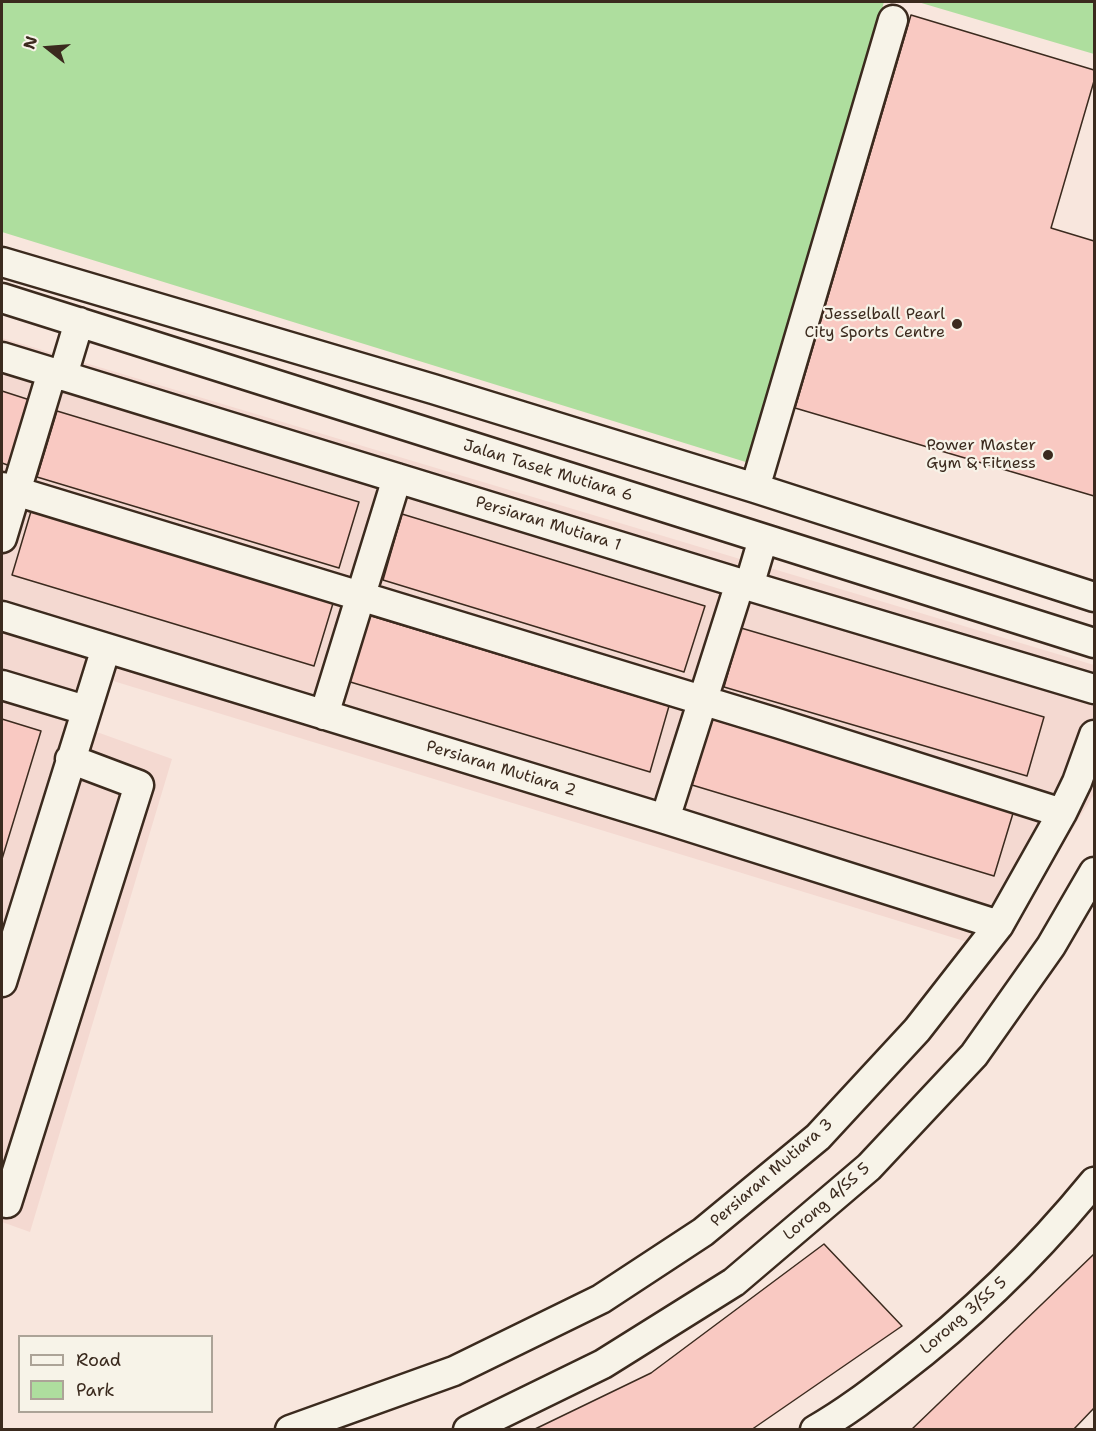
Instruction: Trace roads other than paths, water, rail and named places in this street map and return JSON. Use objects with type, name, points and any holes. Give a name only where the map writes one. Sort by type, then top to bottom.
[{"type":"street","points":[[755,488],[893,20]]},
{"type":"street","points":[[2,262],[433,389],[755,488],[1095,597]]},
{"type":"street","name":"Jalan Tasek Mutiara 6","points":[[2,298],[1095,643]]},
{"type":"street","points":[[2,538],[8,489],[79,322]]},
{"type":"street","name":"Persiaran Mutiara 1","points":[[2,357],[745,585],[1095,689]]},
{"type":"street","points":[[418,430],[433,389]]},
{"type":"street","points":[[324,715],[398,478]]},
{"type":"street","points":[[8,489],[703,700],[1062,813]]},
{"type":"street","points":[[665,819],[703,700],[763,539]]},
{"type":"street","name":"Persiaran Mutiara 2","points":[[2,616],[665,819],[999,925]]},
{"type":"street","points":[[2,982],[106,648]]},
{"type":"street","points":[[2,684],[85,710]]},
{"type":"street","name":"Persiaran Mutiara 3","points":[[290,1430],[454,1371],[601,1299],[703,1232],[818,1137],[917,1030],[999,925],[1062,813],[1095,735]]},
{"type":"street","points":[[2,1202],[7,1203],[139,785],[70,759]]},
{"type":"street","name":"Lorong 4/SS 5","points":[[468,1430],[603,1364],[734,1282],[870,1167],[974,1055],[1051,945],[1095,872]]},
{"type":"street","name":"Lorong 3/SS 5","points":[[815,1430],[843,1414],[923,1352],[1010,1276],[1095,1182]]},
{"type":"place","name":"Jesselball Pearl City Sports Centre","points":[[957,324]]},
{"type":"place","name":"Power Master Gym & Fitness","points":[[1048,455]]}]
